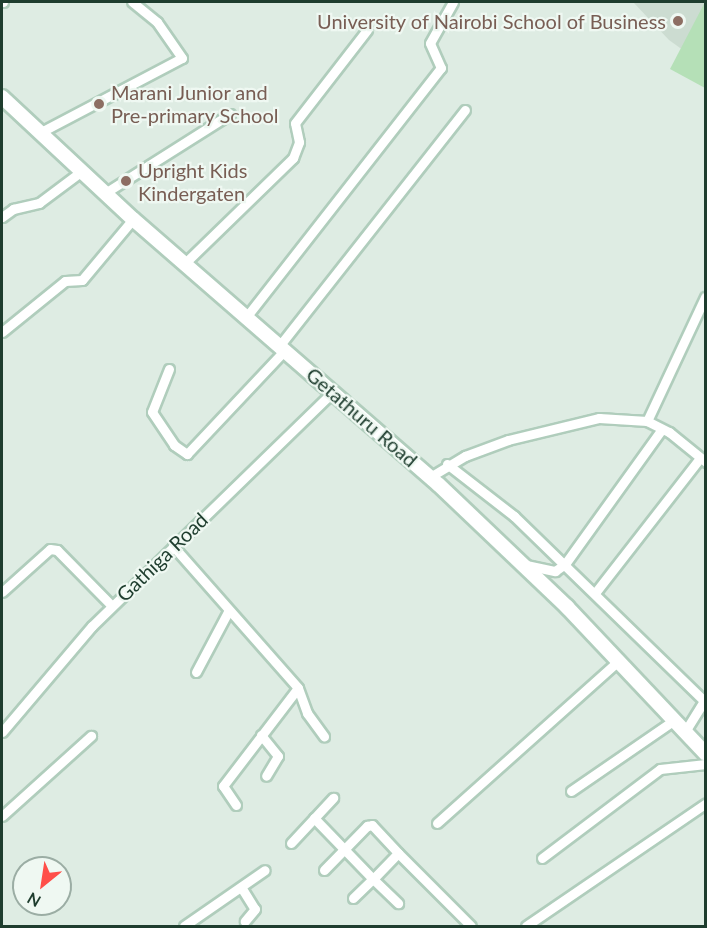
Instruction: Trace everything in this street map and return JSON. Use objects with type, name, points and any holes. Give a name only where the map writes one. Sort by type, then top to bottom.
[{"type":"main road","name":"Getathuru Road","points":[[2,97],[133,219],[430,477],[523,564],[619,660],[705,754]]},
{"type":"street","points":[[41,132],[182,58],[157,22],[132,2]]},
{"type":"street","points":[[247,316],[441,68],[430,43],[453,2]]},
{"type":"street","points":[[185,263],[293,158],[298,142],[293,131],[295,123],[367,30]]},
{"type":"street","points":[[169,369],[152,412],[174,445],[186,454],[283,348],[465,110]]},
{"type":"street","points":[[105,193],[230,114]]},
{"type":"street","points":[[2,217],[13,209],[39,203],[82,171]]},
{"type":"street","points":[[2,332],[65,281],[82,280],[133,219]]},
{"type":"street","points":[[647,421],[705,297]]},
{"type":"street","name":"Gathiga Road","points":[[2,732],[112,606],[333,392]]},
{"type":"street","points":[[430,477],[447,464],[555,427],[599,418],[647,421],[662,429],[703,460],[595,593]]},
{"type":"street","points":[[523,564],[555,572],[565,564],[662,429]]},
{"type":"street","points":[[447,464],[514,516],[705,700],[685,732]]},
{"type":"street","points":[[173,546],[298,688],[307,714],[324,736]]},
{"type":"street","points":[[2,592],[50,549],[61,553],[112,606]]},
{"type":"street","points":[[196,672],[230,610]]},
{"type":"street","points":[[437,823],[619,660]]},
{"type":"street","points":[[236,805],[223,786],[298,688]]},
{"type":"street","points":[[571,791],[673,721]]},
{"type":"street","points":[[261,735],[278,756],[266,776]]},
{"type":"street","points":[[2,816],[91,736]]},
{"type":"street","points":[[542,858],[660,769],[705,764]]},
{"type":"street","points":[[291,843],[333,798]]},
{"type":"street","points":[[526,927],[705,803]]},
{"type":"street","points":[[314,819],[398,903]]},
{"type":"street","points":[[324,870],[372,825],[471,927]]},
{"type":"street","points":[[353,898],[398,853]]},
{"type":"street","points":[[184,927],[265,870]]},
{"type":"street","points":[[241,886],[255,909],[245,921]]},
{"type":"shaded area","name":"University of Nairobi School of Business","points":[[633,2],[705,2],[705,66],[669,40]]},
{"type":"green space","points":[[705,2],[705,88],[670,69]]},
{"type":"place","name":"University of Nairobi School of Business","points":[[678,21]]},
{"type":"place","name":"Marani Junior and Pre-primary School","points":[[99,104]]},
{"type":"place","name":"Upright Kids Kindergaten","points":[[126,181]]}]
